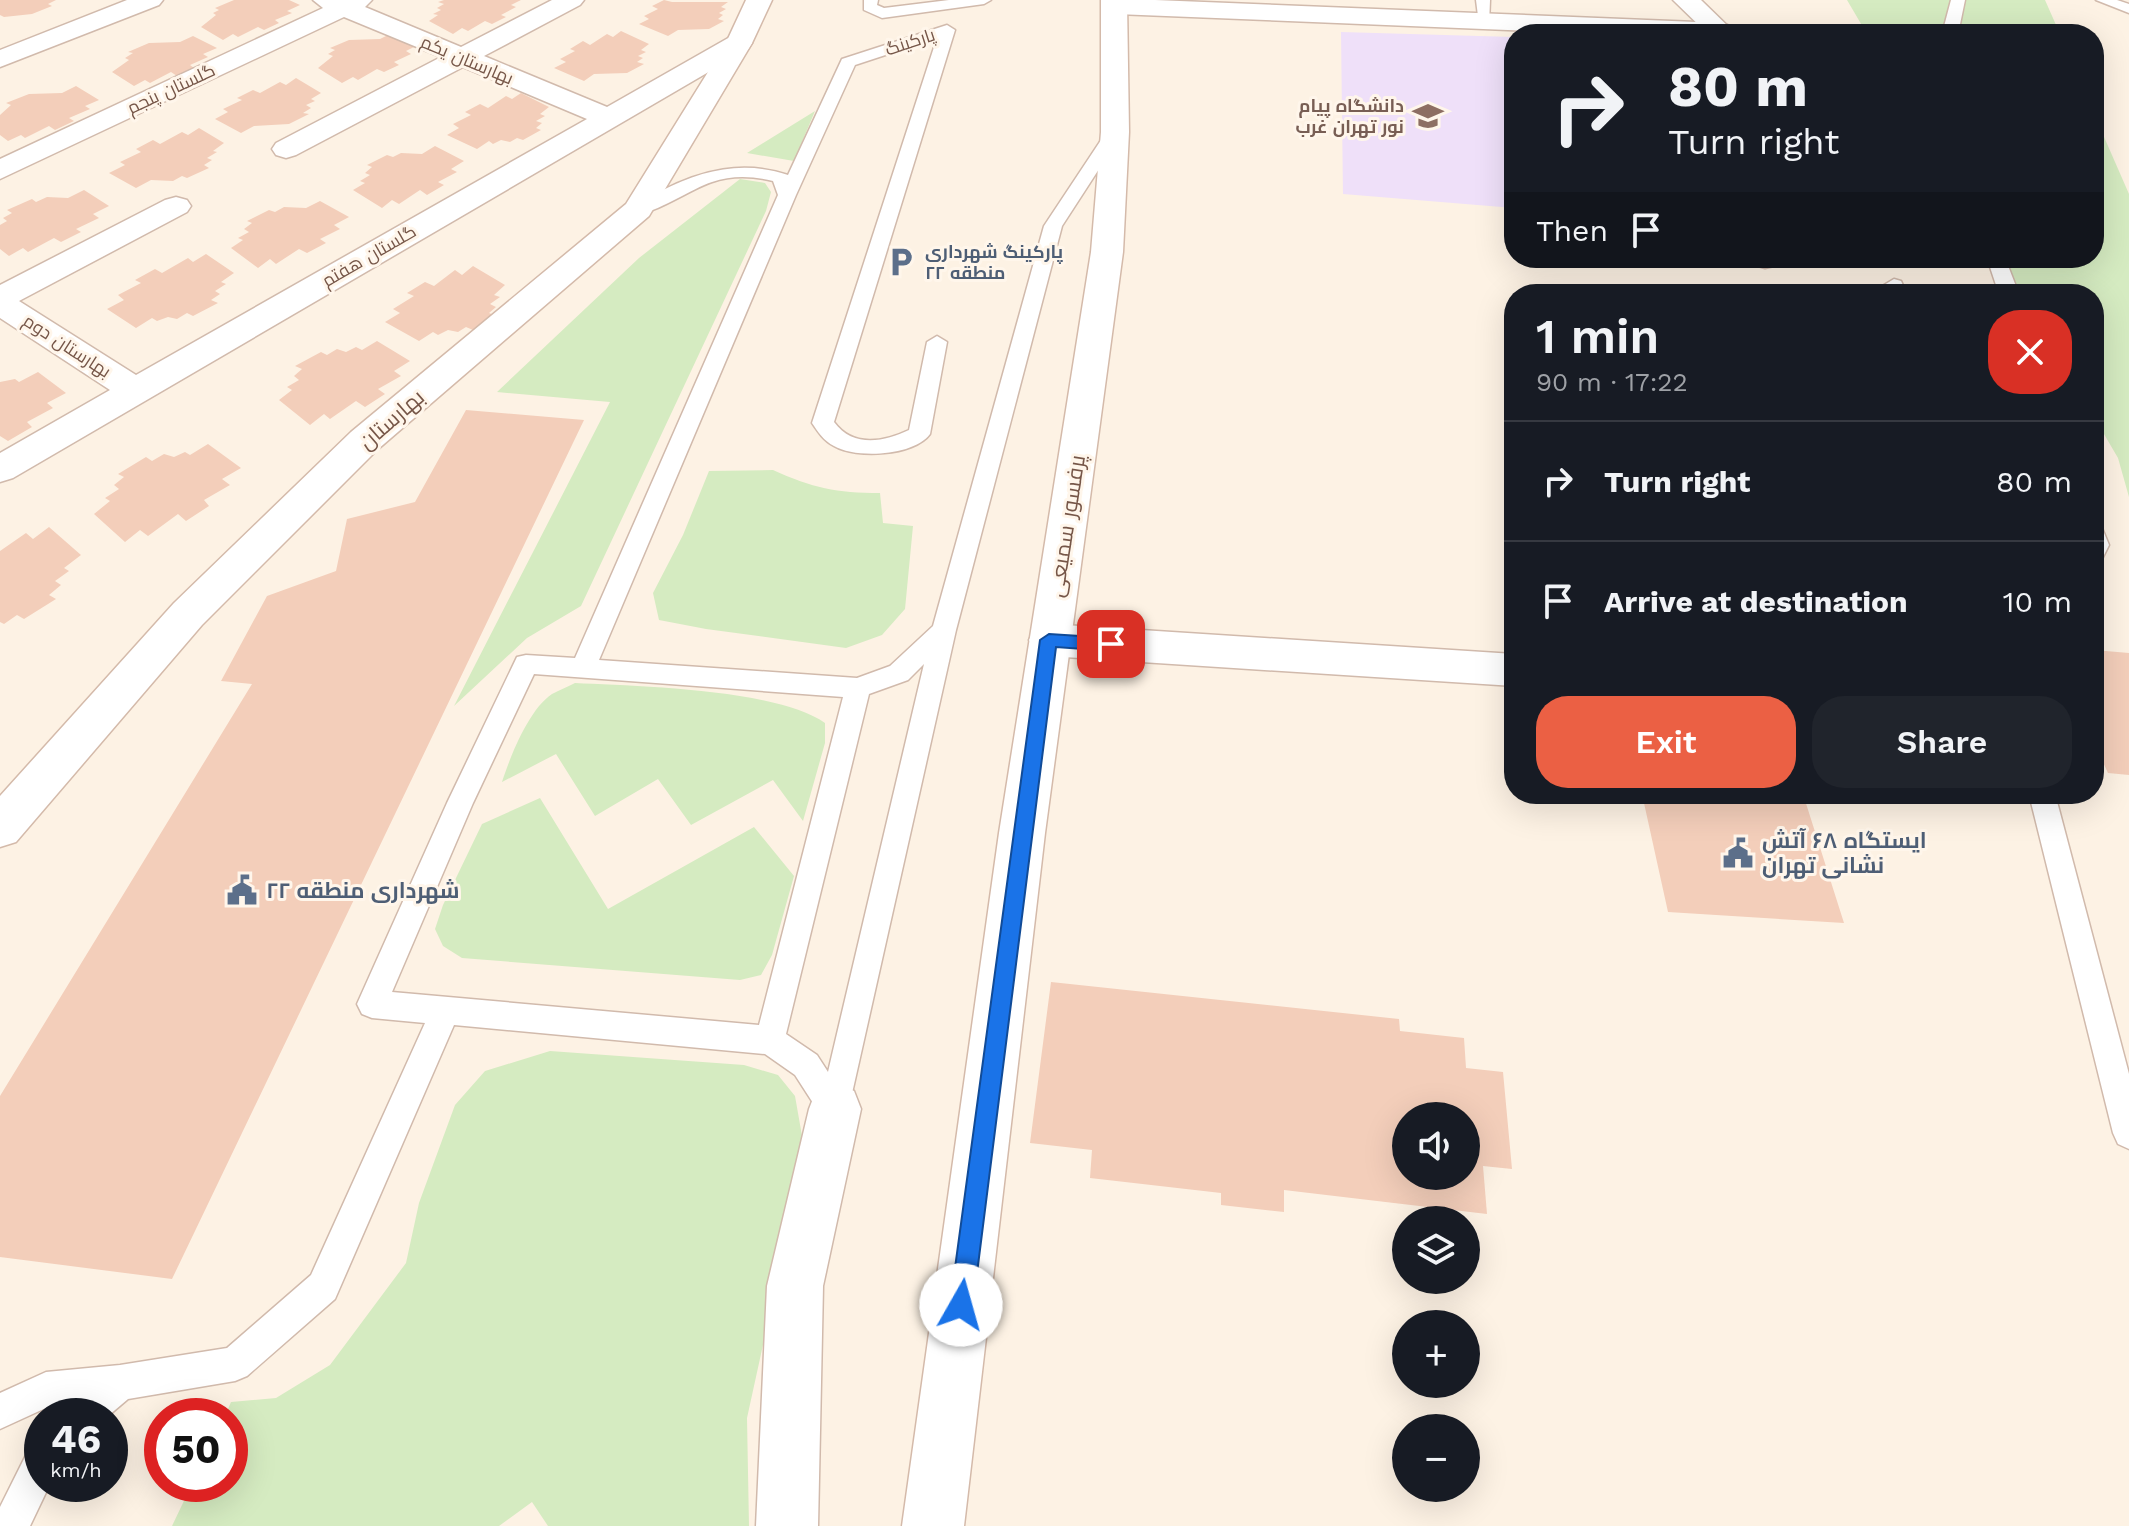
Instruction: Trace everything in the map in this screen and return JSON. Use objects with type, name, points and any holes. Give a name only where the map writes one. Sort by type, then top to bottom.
[{"type":"street","points":[[0,59],[150,0]]},
{"type":"street","points":[[286,149],[571,0]]},
{"type":"street","name":"بهارستان","points":[[0,828],[188,614],[364,441],[638,210],[739,43],[759,0]]},
{"type":"street","points":[[1686,0],[1712,24]]},
{"type":"street","name":"بهارستان یکم","points":[[342,2],[460,58],[609,118]]},
{"type":"street","name":"گلستان پنجم","points":[[0,170],[342,2]]},
{"type":"street","points":[[1115,3],[1483,11],[1624,24]]},
{"type":"street","name":"پرفسور سمیعی","points":[[933,1526],[1049,640],[1107,252],[1115,132],[1115,3]]},
{"type":"street","name":"گلستان هفتم","points":[[0,469],[739,43]]},
{"type":"street","points":[[0,300],[176,206]]},
{"type":"street","name":"بهارستان دوم","points":[[0,300],[134,390]]},
{"type":"street","points":[[1049,640],[1504,669]]},
{"type":"street","points":[[787,1526],[795,1286],[835,1109]]},
{"type":"lane","points":[[871,0],[869,7],[882,13],[902,5],[984,0]]},
{"type":"lane","points":[[1952,24],[1958,0]]},
{"type":"lane","points":[[2103,0],[2129,9]]},
{"type":"lane","name":"پارکینگ","points":[[787,195],[848,62],[947,30],[826,410],[823,423],[831,437],[848,444],[877,448],[900,444],[919,434],[937,342]]},
{"type":"lane","points":[[835,1109],[944,630],[1053,226],[1115,132]]},
{"type":"lane","points":[[583,668],[787,195],[781,178],[758,170],[723,171],[693,181],[638,210]]},
{"type":"lane","points":[[835,1109],[806,1065],[770,1040],[372,1004],[460,803],[526,664],[858,688],[899,673],[944,630]]},
{"type":"lane","points":[[770,1040],[858,688]]},
{"type":"lane","points":[[2045,804],[2129,1133]]},
{"type":"lane","points":[[0,1411],[46,1390],[120,1383],[235,1364],[323,1287],[445,1012]]},
{"type":"lane","points":[[102,1398],[120,1383]]},
{"type":"lane","points":[[10,1526],[24,1498]]},
{"type":"shaded area","name":"دانشگاه پیام نور تهران غرب","points":[[1341,32],[1504,37],[1504,207],[1343,194]]},
{"type":"green space","points":[[1847,0],[2045,0],[2056,24],[1861,24]]},
{"type":"green space","points":[[815,111],[794,161],[747,153]]},
{"type":"green space","points":[[2104,137],[2129,194],[2129,497],[2118,458],[2104,434],[2104,284],[2015,284],[2006,268],[2104,268]]},
{"type":"green space","points":[[740,179],[765,183],[771,192],[766,211],[581,606],[527,638],[454,706],[610,402],[497,392],[639,258]]},
{"type":"green space","points":[[773,470],[825,488],[880,493],[883,523],[913,526],[905,609],[882,635],[846,648],[659,620],[653,593],[683,535],[709,471]]},
{"type":"green space","points":[[575,683],[741,696],[803,712],[825,723],[825,743],[803,821],[773,780],[691,825],[658,779],[595,816],[556,754],[502,782],[515,747],[536,711],[552,694]]},
{"type":"green space","points":[[540,798],[608,909],[754,827],[794,876],[772,955],[761,975],[740,980],[462,958],[443,946],[435,929],[443,905],[482,824]]},
{"type":"green space","points":[[550,1051],[744,1065],[778,1075],[795,1096],[805,1153],[747,1418],[749,1526],[548,1526],[532,1502],[499,1526],[172,1526],[183,1502],[248,1502],[248,1400],[276,1398],[330,1365],[406,1263],[419,1203],[455,1105],[485,1071]]},
{"type":"building","points":[[0,0],[56,0],[48,4],[52,6],[32,14],[4,17],[0,15]]},
{"type":"building","points":[[234,0],[289,0],[300,5],[287,11],[292,13],[275,20],[279,23],[264,30],[258,27],[238,37],[233,34],[223,40],[201,27],[216,15],[213,13],[219,10],[215,8]]},
{"type":"building","points":[[521,0],[511,5],[516,7],[501,15],[506,17],[492,24],[485,21],[468,31],[462,28],[453,34],[429,21],[438,15],[433,14],[441,10],[437,8],[444,4],[438,2]]},
{"type":"building","points":[[664,0],[728,2],[721,7],[726,9],[719,13],[723,15],[718,19],[724,21],[709,29],[678,30],[668,36],[639,24],[649,19],[644,16],[658,9],[652,6]]},
{"type":"building","points":[[621,31],[649,44],[641,50],[646,52],[638,56],[643,58],[637,62],[644,64],[627,73],[594,74],[584,81],[554,68],[566,62],[560,59],[575,51],[570,49],[583,41],[590,45],[607,34],[613,37]]},
{"type":"building","points":[[392,33],[418,45],[406,51],[411,54],[394,62],[399,65],[384,72],[377,69],[358,80],[353,77],[342,83],[318,68],[333,56],[328,54],[335,50],[330,48],[349,40],[380,39]]},
{"type":"building","points":[[193,36],[217,48],[203,54],[208,57],[190,65],[194,68],[177,76],[171,72],[150,83],[145,80],[134,86],[112,72],[129,60],[125,58],[133,53],[128,52],[149,43],[180,42]]},
{"type":"building","points":[[296,78],[321,93],[311,99],[315,101],[306,105],[311,108],[303,113],[309,114],[289,124],[254,126],[241,133],[215,119],[228,112],[223,109],[242,100],[237,98],[253,90],[260,93],[280,82],[286,85]]},
{"type":"building","points":[[76,86],[99,100],[85,106],[90,109],[69,118],[74,121],[55,130],[49,126],[25,138],[21,135],[8,141],[0,135],[0,115],[11,105],[6,103],[29,94],[62,93]]},
{"type":"building","points":[[521,93],[549,107],[540,114],[545,116],[536,121],[542,123],[536,128],[541,130],[523,140],[501,140],[493,144],[489,141],[477,149],[447,135],[459,128],[453,124],[471,115],[465,112],[480,104],[488,108],[506,96],[512,99]]},
{"type":"building","points":[[199,128],[224,143],[207,158],[212,160],[204,165],[209,168],[187,178],[151,180],[136,188],[109,173],[125,165],[120,162],[141,152],[136,149],[153,140],[160,144],[182,132],[188,135]]},
{"type":"building","points":[[435,146],[464,161],[451,169],[457,172],[438,182],[444,185],[427,195],[420,190],[399,204],[392,200],[382,208],[353,190],[365,183],[360,181],[370,175],[365,173],[372,167],[367,165],[387,155],[422,154]]},
{"type":"building","points":[[84,190],[109,206],[93,214],[99,218],[76,229],[81,232],[61,242],[54,238],[28,252],[23,248],[9,256],[0,249],[0,225],[7,221],[3,218],[12,213],[7,210],[32,199],[36,202],[47,197],[68,198]]},
{"type":"building","points":[[320,201],[349,217],[334,225],[340,229],[320,239],[326,243],[307,253],[299,249],[276,264],[270,259],[258,268],[231,248],[243,240],[238,238],[249,232],[244,229],[252,223],[247,221],[269,210],[306,208]]},
{"type":"building","points":[[206,254],[234,273],[221,282],[226,284],[215,291],[220,294],[211,300],[218,303],[193,316],[187,313],[177,319],[168,317],[157,321],[152,318],[136,328],[107,309],[124,300],[118,295],[141,283],[135,280],[155,269],[162,273],[188,258],[193,262]]},
{"type":"building","points":[[473,266],[505,285],[494,295],[500,297],[490,304],[496,307],[489,313],[496,316],[473,330],[466,327],[458,332],[448,330],[438,335],[433,332],[419,341],[385,322],[400,313],[393,309],[414,296],[407,293],[425,282],[434,286],[455,270],[462,275]]},
{"type":"building","points":[[377,341],[410,361],[394,371],[401,376],[378,389],[385,394],[365,407],[356,401],[330,419],[324,414],[310,425],[279,400],[292,390],[287,387],[299,380],[294,376],[302,369],[295,366],[321,352],[327,355],[337,349],[346,352],[356,347],[362,350]]},
{"type":"building","points":[[38,372],[66,393],[47,403],[53,408],[27,422],[32,427],[8,441],[0,436],[0,382],[15,379],[19,382]]},
{"type":"building","name":"شهرداری منطقه ۲۲","points":[[466,410],[584,420],[172,1279],[0,1257],[0,1096],[252,684],[221,681],[267,596],[336,571],[347,519],[415,502]]},
{"type":"building","points":[[208,444],[241,468],[222,479],[230,485],[204,500],[209,506],[186,521],[178,514],[148,536],[140,530],[125,542],[94,514],[110,501],[105,498],[119,489],[114,485],[124,477],[118,474],[146,457],[152,461],[164,454],[174,457],[185,452],[190,455]]},
{"type":"building","points":[[49,527],[81,555],[64,568],[69,571],[55,581],[61,585],[49,595],[56,599],[24,619],[17,615],[4,624],[0,622],[0,551],[26,533],[33,539]]},
{"type":"building","points":[[2104,651],[2129,653],[2129,775],[2108,773],[2104,764]]},
{"type":"building","name":"ایستگاه ۶۸ آتش نشانی تهران","points":[[1644,804],[1806,804],[1844,923],[1668,912]]},
{"type":"building","points":[[1051,982],[1399,1019],[1400,1031],[1464,1038],[1466,1068],[1503,1072],[1512,1169],[1483,1166],[1487,1214],[1480,1213],[1480,1206],[1419,1206],[1284,1190],[1284,1212],[1221,1205],[1221,1193],[1090,1178],[1092,1150],[1030,1143]]},
{"type":"place","name":"دانشگاه پیام نور تهران غرب","points":[[1428,116]]},
{"type":"place","name":"پارکینگ شهرداری منطقه ۲۲","points":[[901,262]]},
{"type":"place","name":"ایستگاه ۶۸ آتش نشانی تهران","points":[[1738,853]]},
{"type":"place","name":"شهرداری منطقه ۲۲","points":[[242,890]]},
{"type":"route","points":[[961,1305],[1049,640],[1111,644]]}]
